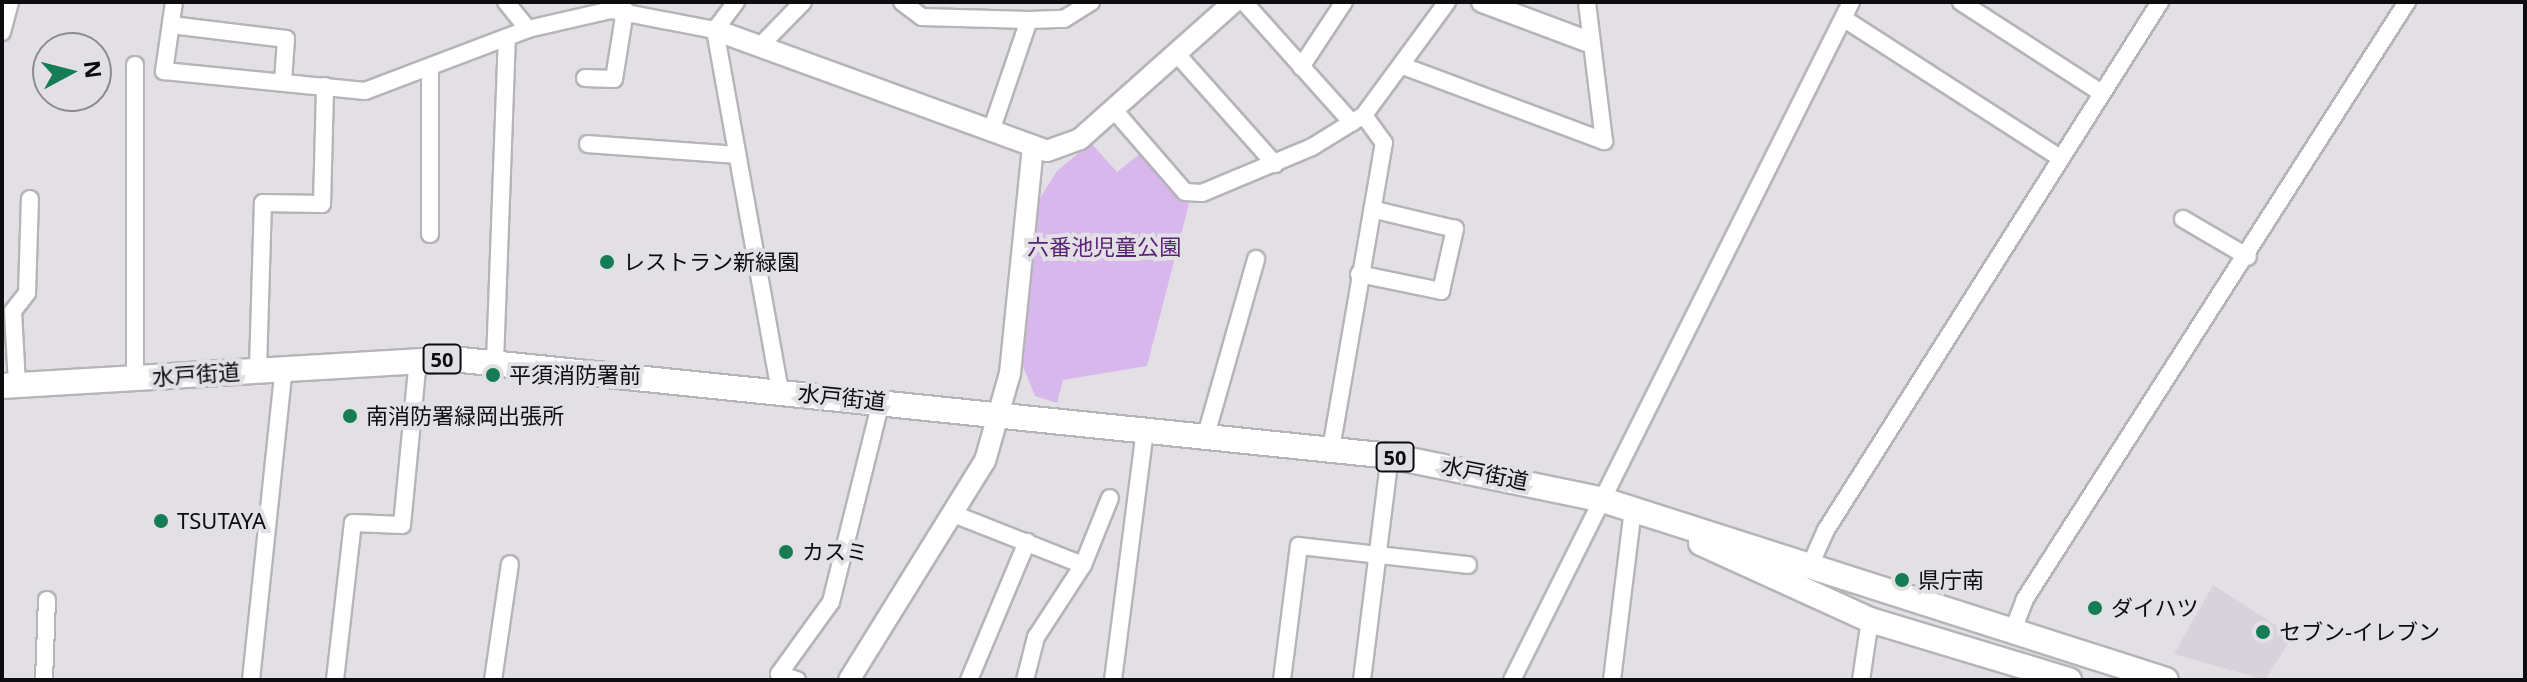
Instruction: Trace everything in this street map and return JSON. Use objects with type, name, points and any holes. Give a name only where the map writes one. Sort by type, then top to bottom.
[{"type":"main road","name":"水戸街道","points":[[9,386],[418,359],[495,362],[1390,456],[1600,499],[1808,570],[2166,680]]},
{"type":"main road","name":"水戸街道","points":[[1672,524],[1733,563],[1870,620],[2058,678]]},
{"type":"main road","name":"50","points":[[2058,678],[2076,652]]},
{"type":"main road","points":[[2076,652],[2079,680]]},
{"type":"street","points":[[2,32],[10,2]]},
{"type":"street","points":[[174,2],[164,71],[365,91],[507,41],[528,29],[625,10],[715,30],[761,45],[1033,148],[1064,149],[1114,110],[1234,2]]},
{"type":"street","points":[[506,2],[528,29]]},
{"type":"street","points":[[736,2],[715,30],[780,390]]},
{"type":"street","points":[[761,45],[803,2]]},
{"type":"street","points":[[902,2],[922,17],[1029,20],[1091,2]]},
{"type":"street","points":[[1244,2],[1301,67],[1384,143],[1331,449]]},
{"type":"street","points":[[1301,67],[1344,2]]},
{"type":"street","points":[[1114,110],[1185,192],[1202,193],[1275,164],[1358,119],[1403,66],[1447,2]]},
{"type":"street","points":[[1482,2],[1589,42]]},
{"type":"street","points":[[1403,66],[1604,141],[1589,42],[1587,2]]},
{"type":"street","points":[[1512,680],[1600,499],[1846,20],[1851,2]]},
{"type":"street","points":[[1846,20],[1862,2]]},
{"type":"street","points":[[1961,2],[2100,92]]},
{"type":"street","points":[[1808,570],[1826,530],[2100,92],[2160,2]]},
{"type":"street","points":[[2012,633],[2025,599],[2248,257],[2407,2]]},
{"type":"street","points":[[585,78],[614,79],[625,10]]},
{"type":"street","points":[[991,131],[1029,20]]},
{"type":"street","points":[[1846,20],[2060,158]]},
{"type":"street","points":[[171,25],[286,39],[283,82]]},
{"type":"street","points":[[495,362],[507,41]]},
{"type":"street","points":[[1176,53],[1275,164]]},
{"type":"street","points":[[135,65],[135,379]]},
{"type":"street","points":[[430,67],[430,234]]},
{"type":"street","points":[[258,369],[263,203],[322,204],[325,86]]},
{"type":"street","points":[[588,144],[737,155]]},
{"type":"street","points":[[849,680],[956,515],[985,461],[1010,373],[1033,148]]},
{"type":"street","points":[[9,386],[13,311],[27,293],[30,199]]},
{"type":"street","points":[[1359,274],[1441,291],[1455,229],[1372,209]]},
{"type":"street","points":[[2183,219],[2248,257]]},
{"type":"street","points":[[1206,435],[1256,259]]},
{"type":"street","points":[[335,680],[353,523],[402,525],[418,359]]},
{"type":"street","points":[[251,680],[284,367]]},
{"type":"street","points":[[797,680],[779,674],[831,602],[881,401]]},
{"type":"street","points":[[1113,680],[1145,429]]},
{"type":"street","points":[[1362,680],[1390,456]]},
{"type":"street","points":[[1025,680],[1036,637],[1083,565],[1110,498]]},
{"type":"street","points":[[1612,680],[1633,510]]},
{"type":"street","points":[[956,515],[1083,565]]},
{"type":"street","points":[[969,680],[1027,542]]},
{"type":"street","points":[[1282,680],[1299,546],[1468,565]]},
{"type":"street","points":[[493,680],[510,564]]},
{"type":"street","points":[[44,680],[47,600]]},
{"type":"street","points":[[1861,680],[1870,620]]},
{"type":"shaded area","points":[[2213,585],[2293,636],[2265,680],[2174,654]]},
{"type":"green space","name":"六番池児童公園","points":[[1091,143],[1117,172],[1142,152],[1189,204],[1147,366],[1063,380],[1057,403],[1035,396],[1022,364],[1037,203],[1057,171]]},
{"type":"place","name":"レストラン新緑園","points":[[607,262]]},
{"type":"place","name":"平須消防署前","points":[[493,375]]},
{"type":"place","name":"南消防署緑岡出張所","points":[[350,416]]},
{"type":"place","name":"TSUTAYA","points":[[161,521]]},
{"type":"place","name":"カスミ","points":[[786,552]]},
{"type":"place","name":"県庁南","points":[[1902,580]]},
{"type":"place","name":"ダイハツ","points":[[2095,608]]},
{"type":"place","name":"セブン-イレブン","points":[[2263,632]]}]
